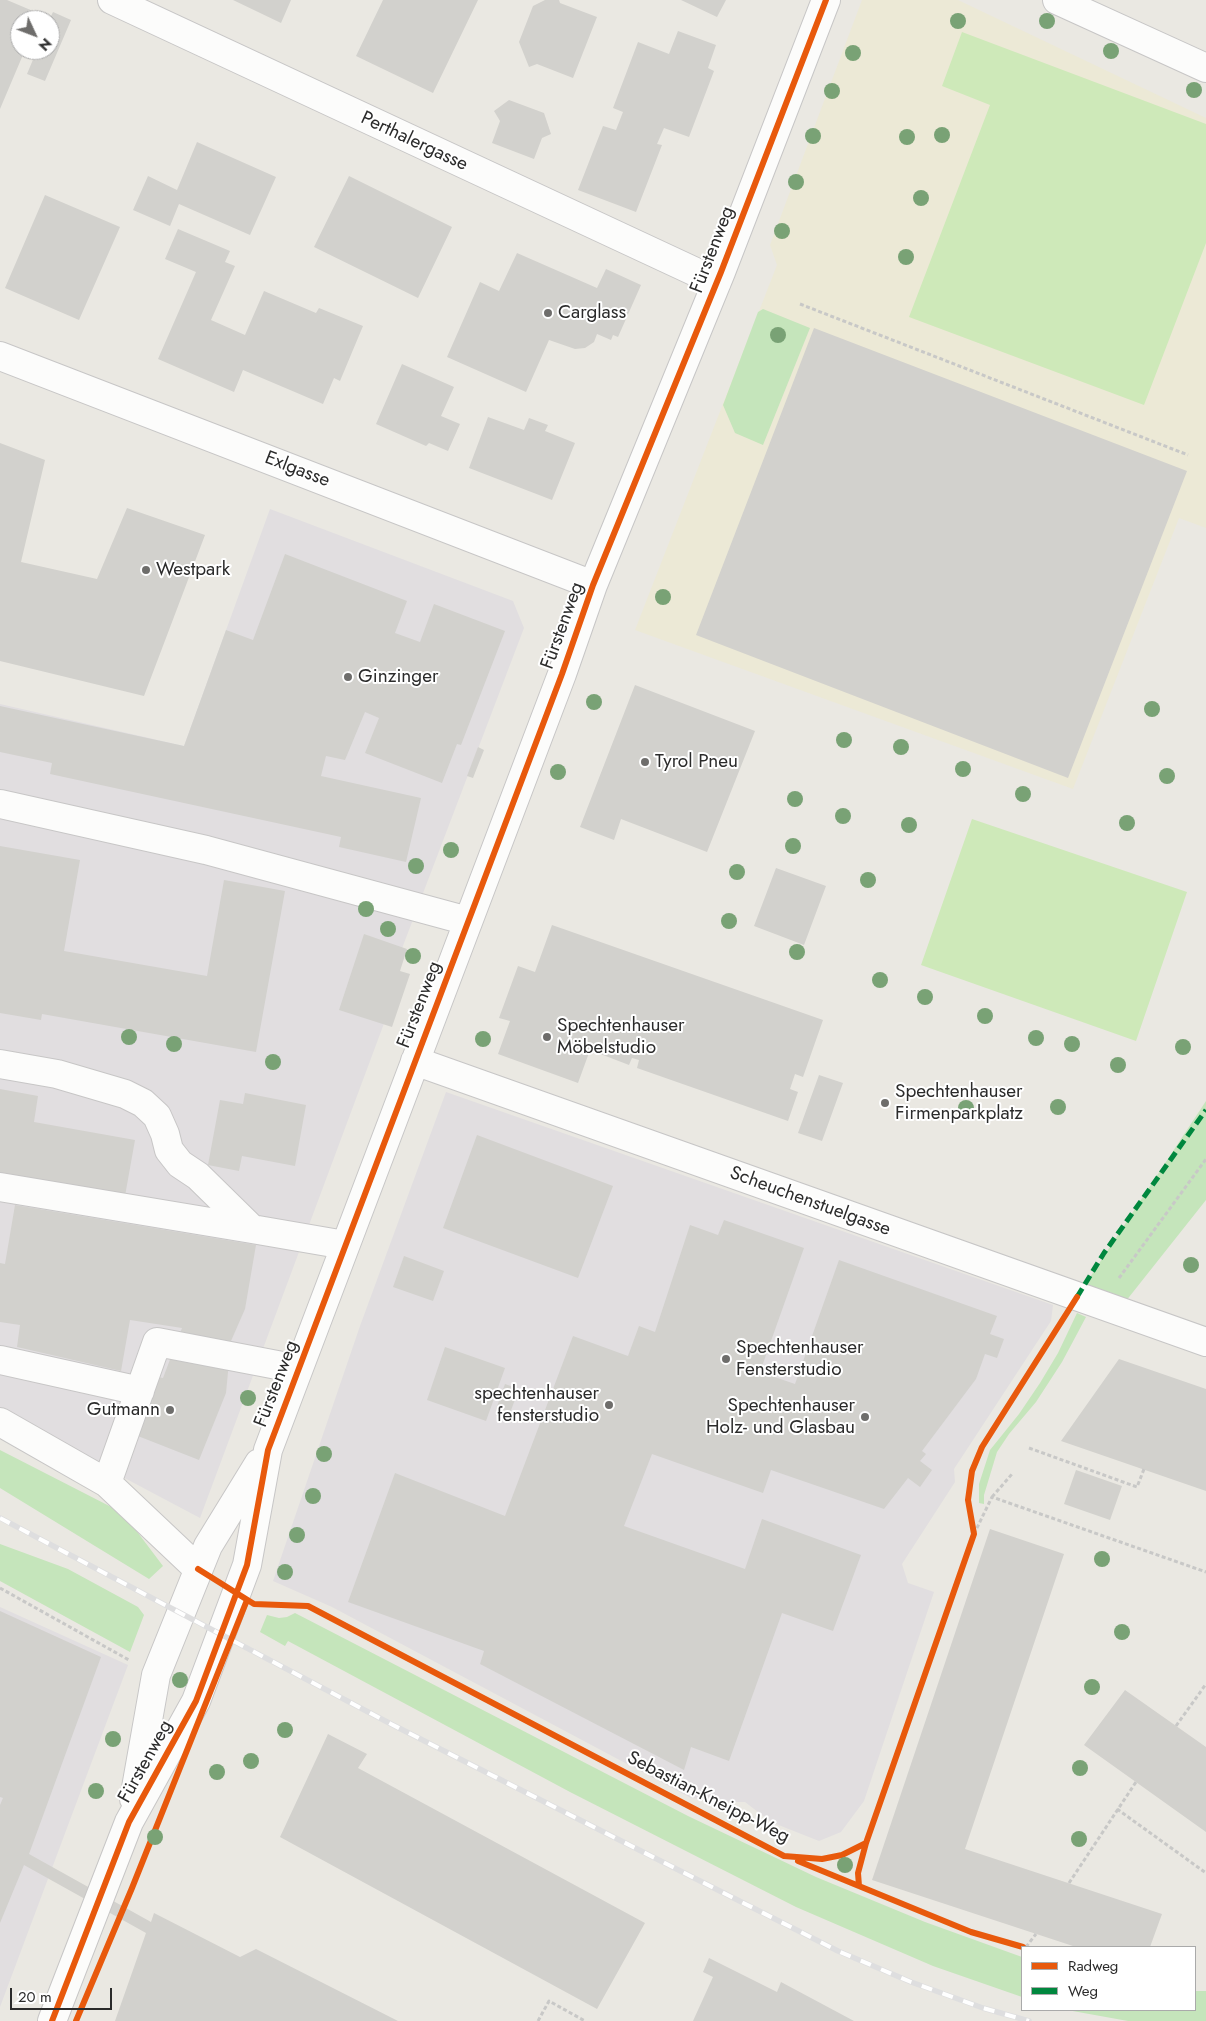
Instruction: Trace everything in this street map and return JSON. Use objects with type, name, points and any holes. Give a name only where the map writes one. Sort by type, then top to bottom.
[{"type":"street","name":"Perthalergasse","points":[[112,0],[717,282]]},
{"type":"street","name":"Fürstenweg","points":[[52,2021],[129,1822],[196,1701],[247,1565],[268,1450],[298,1369],[562,674],[593,585],[717,282],[826,0]]},
{"type":"street","points":[[1057,0],[1206,68]]},
{"type":"street","name":"Exlgasse","points":[[0,356],[593,585]]},
{"type":"street","points":[[0,804],[206,850],[468,921]]},
{"type":"street","name":"Scheuchenstuelgasse","points":[[415,1061],[1206,1342]]},
{"type":"street","points":[[0,1064],[57,1074],[126,1094],[144,1103],[157,1116],[165,1134],[169,1150],[180,1164],[198,1176],[252,1229]]},
{"type":"street","points":[[0,1187],[345,1245]]},
{"type":"street","points":[[107,1483],[157,1342],[298,1369]]},
{"type":"street","points":[[0,1360],[140,1391]]},
{"type":"street","points":[[0,1422],[107,1483],[198,1569]]},
{"type":"street","name":"Fürstenweg","points":[[129,1822],[156,1675],[208,1546],[268,1450]]},
{"type":"path","points":[[800,304],[1188,455]]},
{"type":"path","points":[[1077,1297],[1118,1280],[1206,1159]]},
{"type":"path","points":[[1029,1448],[1137,1487],[1144,1469]]},
{"type":"path","points":[[970,1543],[992,1497],[1012,1474]]},
{"type":"path","points":[[992,1497],[1206,1572]]},
{"type":"path","points":[[972,1525],[974,1534]]},
{"type":"path","points":[[0,1588],[156,1675]]},
{"type":"path","points":[[1176,1726],[1206,1684]]},
{"type":"path","points":[[1069,1883],[1136,1782]]},
{"type":"path","points":[[1117,1809],[1206,1872]]},
{"type":"path","points":[[1026,1946],[1036,1934]]},
{"type":"path","points":[[1014,1945],[1021,1946]]},
{"type":"path","points":[[538,2021],[549,2001],[585,2021]]},
{"type":"shaded area","points":[[862,0],[958,0],[1206,118],[1206,528],[1179,518],[1073,789],[635,630],[777,265],[770,245]]},
{"type":"shaded area","points":[[270,509],[513,601],[524,628],[393,972],[402,975],[200,1518],[0,1412],[0,704],[184,746]]},
{"type":"shaded area","points":[[446,1092],[1053,1305],[1051,1321],[954,1469],[955,1482],[902,1564],[908,1583],[934,1592],[864,1801],[841,1832],[819,1841],[771,1822],[745,1802],[720,1802],[691,1798],[332,1607],[273,1581],[360,1326]]},
{"type":"shaded area","points":[[0,1607],[128,1665],[0,2007]]},
{"type":"green space","points":[[962,32],[1206,124],[1206,243],[1144,405],[909,317],[990,105],[942,86]]},
{"type":"green space","points":[[763,309],[810,328],[763,445],[735,433],[723,405],[758,312]]},
{"type":"green space","points":[[972,819],[1187,892],[1136,1041],[921,965]]},
{"type":"green space","points":[[1206,1101],[1206,1200],[1118,1311],[1077,1297]]},
{"type":"green space","points":[[1077,1313],[1086,1317],[1062,1362],[1036,1402],[1009,1434],[997,1452],[984,1495],[984,1504],[979,1503],[979,1484],[990,1450],[1019,1414],[1040,1383],[1058,1353]]},
{"type":"green space","points":[[0,1450],[123,1513],[163,1566],[149,1579],[0,1488]]},
{"type":"green space","points":[[0,1544],[68,1569],[138,1607],[144,1615],[130,1652],[0,1581]]},
{"type":"green space","points":[[295,1613],[688,1816],[816,1877],[925,1922],[1021,1957],[1021,1997],[933,1966],[796,1907],[570,1792],[288,1641],[285,1646],[260,1632],[267,1615],[279,1618]]},
{"type":"green space","points":[[1196,1991],[1206,1991],[1206,2021],[1128,2021],[1073,2011],[1196,2011]]},
{"type":"building","points":[[0,0],[7,0],[31,10],[10,10],[10,60],[21,60],[0,109]]},
{"type":"building","points":[[233,0],[291,0],[281,23]]},
{"type":"building","points":[[383,0],[478,0],[433,93],[356,56]]},
{"type":"building","points":[[545,0],[559,0],[560,3],[597,17],[573,78],[537,64],[529,67],[519,42],[533,6]]},
{"type":"building","points":[[681,0],[726,0],[717,17]]},
{"type":"building","points":[[60,15],[71,20],[60,46]]},
{"type":"building","points":[[678,31],[716,45],[708,68],[714,71],[689,137],[664,128],[657,144],[662,145],[636,212],[578,190],[603,126],[616,130],[623,112],[613,108],[638,42],[669,54]]},
{"type":"building","points":[[33,60],[54,60],[45,81],[27,74]]},
{"type":"building","points":[[509,100],[544,113],[551,134],[542,138],[534,159],[492,143],[500,121],[494,111]]},
{"type":"building","points":[[197,142],[276,177],[250,235],[179,204],[170,226],[133,210],[148,176],[177,190]]},
{"type":"building","points":[[349,176],[452,227],[418,298],[314,247]]},
{"type":"building","points":[[45,195],[120,227],[79,320],[5,288]]},
{"type":"building","points":[[178,229],[230,251],[225,262],[235,266],[211,320],[245,335],[264,291],[316,313],[319,308],[363,326],[340,381],[334,378],[323,404],[243,370],[234,392],[158,359],[196,272],[165,259]]},
{"type":"building","name":"Carglass","points":[[517,253],[597,288],[606,269],[641,285],[618,337],[613,335],[611,340],[597,334],[594,342],[585,348],[575,349],[549,340],[526,392],[447,357],[480,282],[499,291]]},
{"type":"building","points":[[814,328],[1187,471],[1068,778],[696,635]]},
{"type":"building","points":[[402,364],[454,387],[441,416],[460,424],[448,451],[429,443],[426,446],[376,424]]},
{"type":"building","points":[[488,417],[524,430],[529,418],[548,425],[545,431],[575,443],[552,500],[469,468]]},
{"type":"building","name":"Westpark","points":[[0,443],[45,460],[21,562],[97,579],[127,508],[205,535],[144,696],[0,661]]},
{"type":"building","name":"Ginzinger","points":[[285,554],[407,601],[395,633],[420,642],[434,604],[505,631],[461,745],[457,744],[442,783],[365,753],[379,718],[365,712],[345,760],[326,756],[321,776],[421,798],[406,862],[339,847],[341,837],[50,774],[52,763],[0,752],[0,706],[184,746],[226,630],[253,640]]},
{"type":"building","points":[[635,685],[755,731],[707,852],[621,819],[614,840],[580,827]]},
{"type":"building","points":[[478,747],[484,750],[473,778],[467,776]]},
{"type":"building","points":[[0,846],[80,860],[64,951],[207,976],[224,880],[285,891],[256,1052],[42,1014],[41,1020],[0,1013]]},
{"type":"building","points":[[776,868],[826,886],[804,945],[754,926]]},
{"type":"building","points":[[552,925],[823,1020],[803,1077],[795,1074],[790,1089],[798,1092],[788,1121],[637,1068],[639,1060],[632,1058],[629,1065],[590,1050],[578,1083],[498,1054],[510,1021],[499,1018],[518,966],[535,972]]},
{"type":"building","points":[[364,934],[407,949],[400,971],[410,974],[392,1027],[339,1010]]},
{"type":"building","points":[[819,1075],[843,1083],[822,1141],[798,1133]]},
{"type":"building","points":[[0,1089],[38,1096],[34,1122],[135,1140],[125,1196],[0,1173]]},
{"type":"building","points":[[245,1093],[306,1105],[295,1166],[242,1156],[239,1171],[208,1165],[220,1100],[243,1104]]},
{"type":"building","points":[[477,1135],[613,1186],[578,1278],[443,1228]]},
{"type":"building","points":[[15,1205],[256,1245],[245,1309],[231,1341],[226,1393],[199,1460],[115,1427],[136,1373],[163,1378],[182,1328],[130,1320],[121,1371],[17,1347],[20,1325],[0,1322],[0,1263],[5,1264]]},
{"type":"building","points":[[724,1220],[804,1248],[760,1372],[795,1384],[839,1260],[997,1316],[990,1334],[1004,1339],[997,1358],[985,1354],[976,1379],[922,1451],[926,1454],[920,1461],[932,1470],[920,1487],[908,1478],[884,1509],[771,1470],[763,1493],[652,1454],[624,1526],[745,1569],[762,1519],[861,1555],[833,1631],[782,1613],[729,1761],[691,1747],[684,1770],[480,1664],[484,1651],[348,1602],[395,1473],[505,1516],[573,1336],[628,1356],[639,1326],[655,1332],[690,1225],[718,1235]]},
{"type":"building","points":[[404,1256],[444,1271],[433,1301],[393,1287]]},
{"type":"building","points":[[445,1347],[505,1368],[486,1421],[427,1400]]},
{"type":"building","points":[[1119,1359],[1206,1389],[1206,1491],[1061,1441]]},
{"type":"building","points":[[505,1384],[519,1389],[507,1421],[498,1418],[500,1410],[496,1409]]},
{"type":"building","points":[[1076,1470],[1122,1486],[1110,1520],[1064,1504]]},
{"type":"building","points":[[990,1529],[1064,1554],[965,1849],[1162,1914],[1150,1946],[1073,1946],[872,1880]]},
{"type":"building","points":[[0,1611],[101,1657],[29,1854],[151,1922],[154,1913],[240,1957],[256,1949],[398,2021],[115,2021],[146,1933],[24,1865],[0,1923],[0,1805],[3,1798],[0,1797]]},
{"type":"building","points":[[1125,1690],[1206,1747],[1206,1832],[1084,1745]]},
{"type":"building","points":[[328,1734],[367,1754],[358,1768],[645,1923],[597,2009],[280,1837]]},
{"type":"building","points":[[709,1958],[777,1992],[781,1982],[854,2021],[693,2021],[713,1977],[703,1972]]},
{"type":"railway","points":[[0,1518],[391,1724],[838,1951],[911,1982],[983,2008],[1029,2021]]},
{"type":"marked path","points":[[1077,1297],[1104,1253],[1206,1110]]},
{"type":"cycle path","points":[[52,2021],[129,1822],[196,1701],[247,1565],[268,1450],[562,674],[593,585],[721,272],[826,0]]},
{"type":"cycle path","points":[[859,1886],[858,1873],[866,1843],[974,1534],[968,1500],[972,1471],[982,1447],[1077,1297]]},
{"type":"cycle path","name":"Sebastian-Kneipp-Weg","points":[[198,1569],[254,1604],[308,1606],[784,1856],[822,1859],[842,1855],[866,1843]]},
{"type":"cycle path","points":[[76,2021],[132,1888],[247,1600]]},
{"type":"cycle path","points":[[798,1861],[971,1932],[1021,1946]]},
{"type":"place","name":"Carglass","points":[[548,313]]},
{"type":"place","name":"Westpark","points":[[146,570]]},
{"type":"place","name":"Ginzinger","points":[[348,677]]},
{"type":"place","name":"Tyrol Pneu","points":[[645,762]]},
{"type":"place","name":"Spechtenhauser Möbelstudio","points":[[547,1037]]},
{"type":"place","name":"Spechtenhauser Firmenparkplatz","points":[[885,1103]]},
{"type":"place","name":"Spechtenhauser Fensterstudio","points":[[726,1359]]},
{"type":"place","name":"spechtenhauser fensterstudio","points":[[609,1405]]},
{"type":"place","name":"Gutmann","points":[[170,1410]]},
{"type":"place","name":"Spechtenhauser Holz- und Glasbau","points":[[865,1417]]}]
